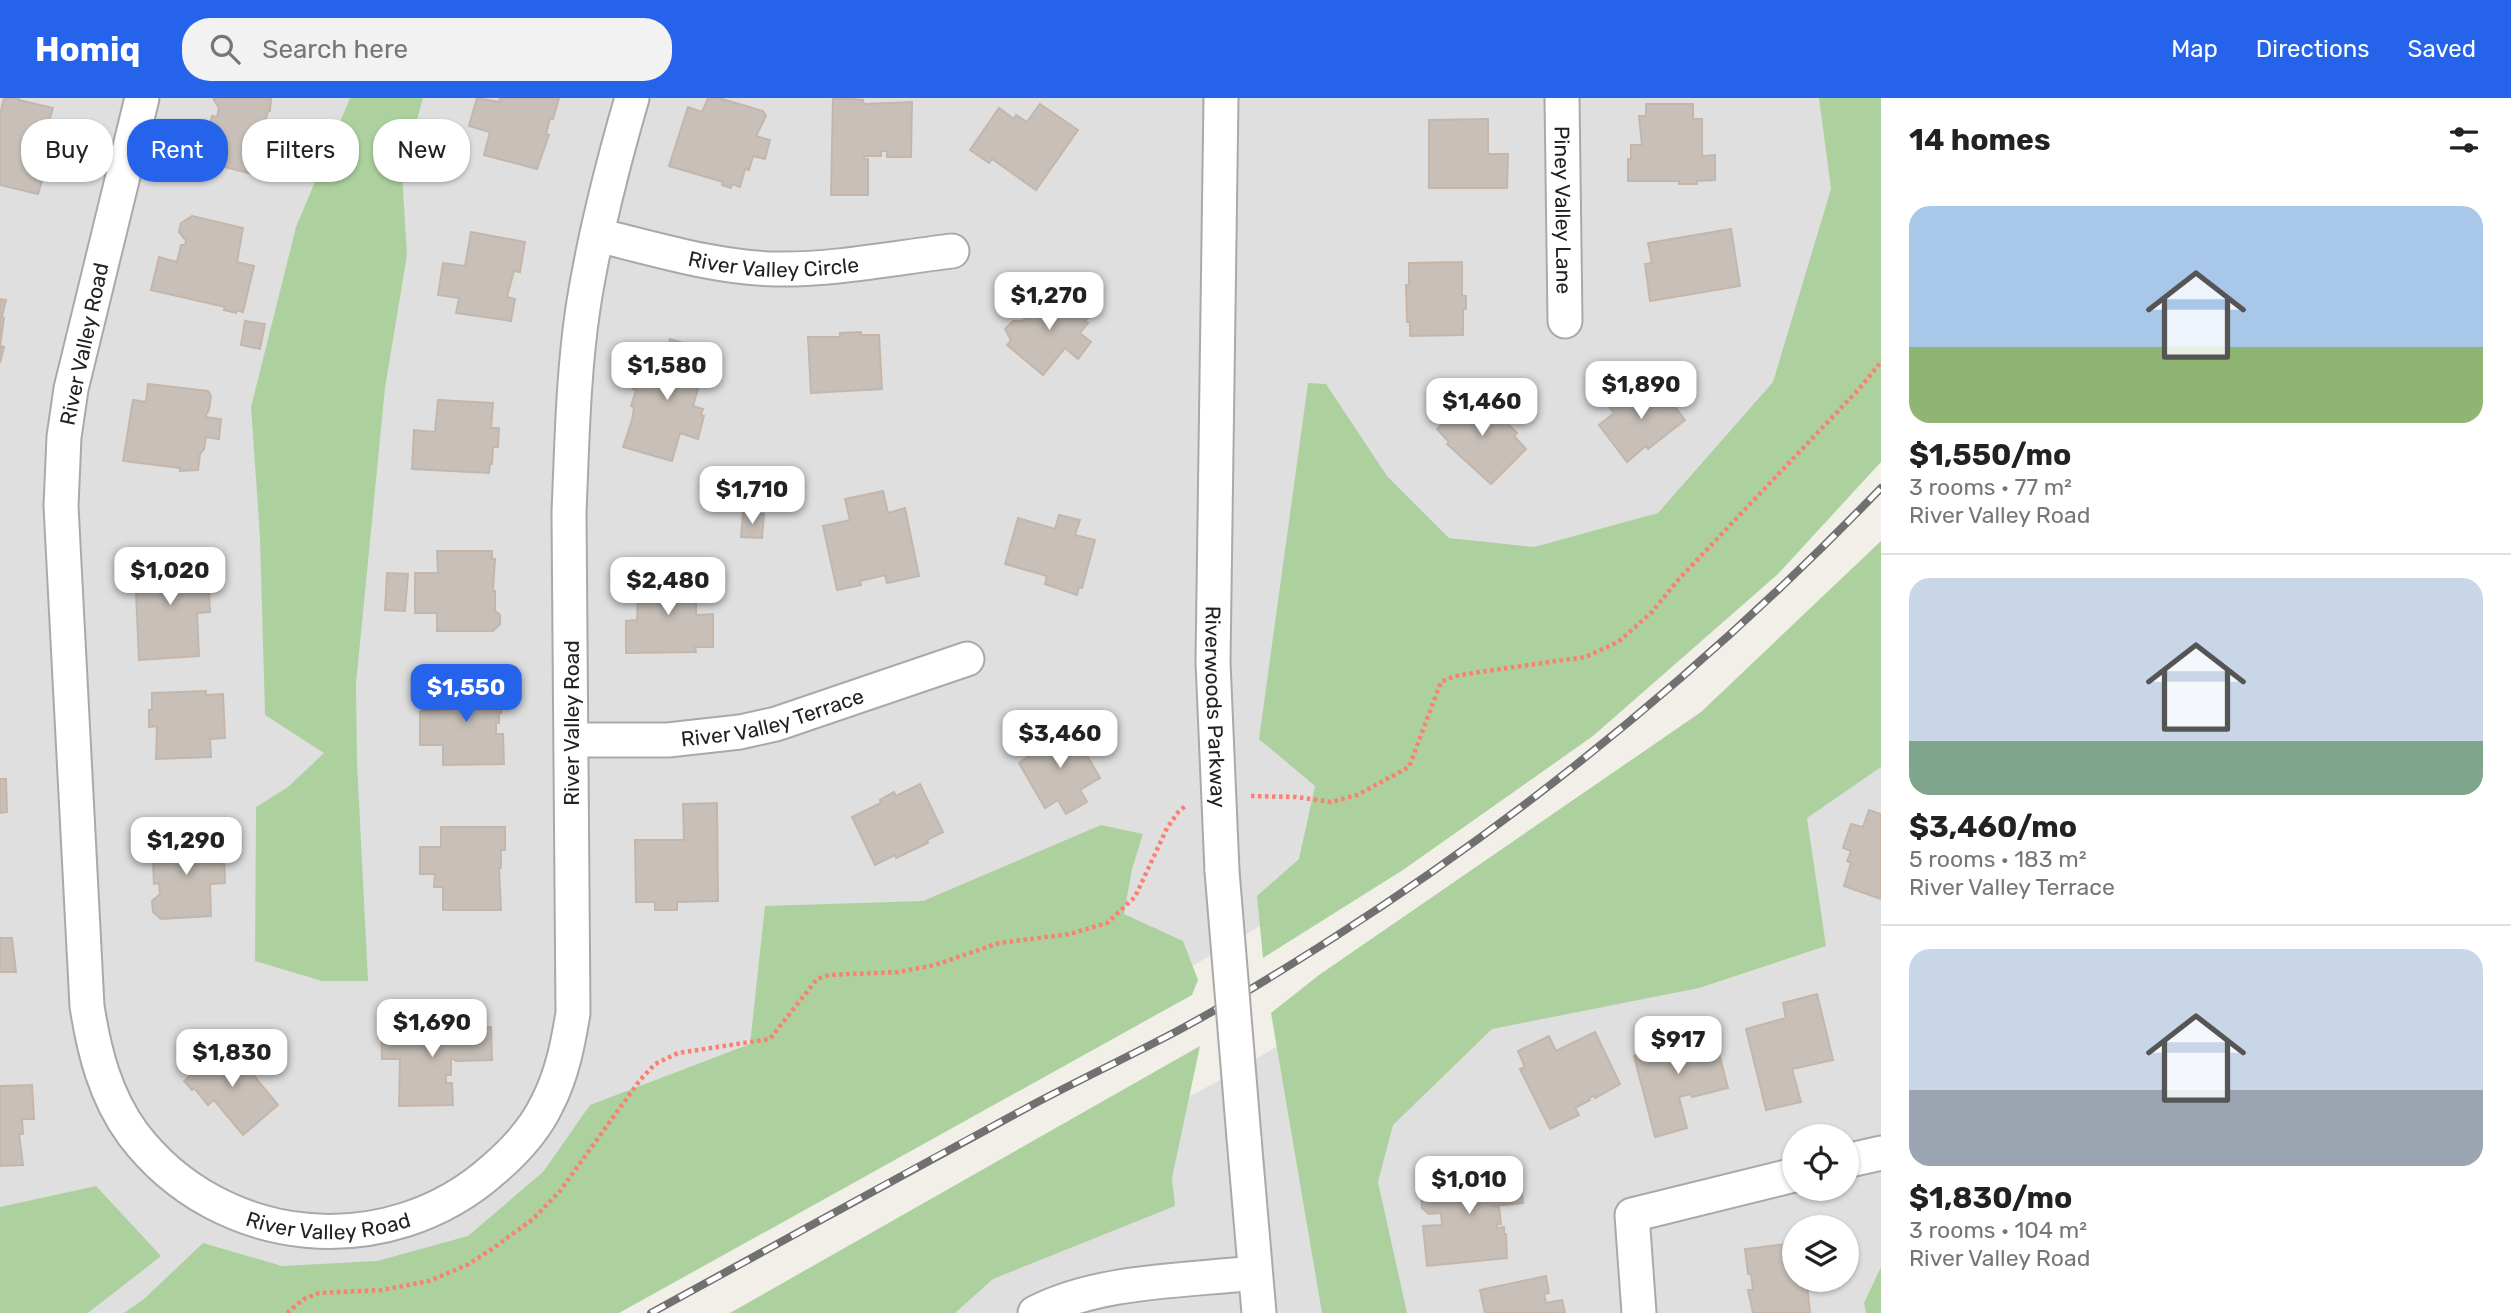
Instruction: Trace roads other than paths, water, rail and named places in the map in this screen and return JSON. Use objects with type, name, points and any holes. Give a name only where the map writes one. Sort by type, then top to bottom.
[{"type":"street","name":"River Valley Road","points":[[142,98],[71,389],[64,437],[61,506],[87,1006],[96,1056],[107,1087],[133,1133],[152,1155],[199,1193],[247,1217],[272,1226],[329,1233],[388,1226],[421,1215],[479,1184],[508,1158],[547,1105],[567,1047],[573,1013],[569,512],[572,433],[583,308],[612,167],[632,98]]},
{"type":"street","name":"Riverwoods Parkway","points":[[1221,98],[1213,662],[1222,871],[1259,1313]]},
{"type":"street","name":"Piney Valley Lane","points":[[1562,98],[1565,321]]},
{"type":"street","name":"River Valley Circle","points":[[597,235],[712,261],[775,269],[831,266],[951,251]]},
{"type":"street","name":"River Valley Terrace","points":[[572,740],[668,740],[740,733],[776,724],[967,659]]},
{"type":"street","points":[[1859,1158],[1881,1153]]},
{"type":"street","points":[[1639,1313],[1632,1215],[1782,1178]]},
{"type":"street","points":[[1035,1313],[1075,1297],[1107,1289],[1254,1273]]},
{"type":"railway","points":[[651,1313],[1032,1105],[1161,1040],[1295,962],[1407,889],[1551,784],[1688,672],[1818,551],[1881,488]]}]
